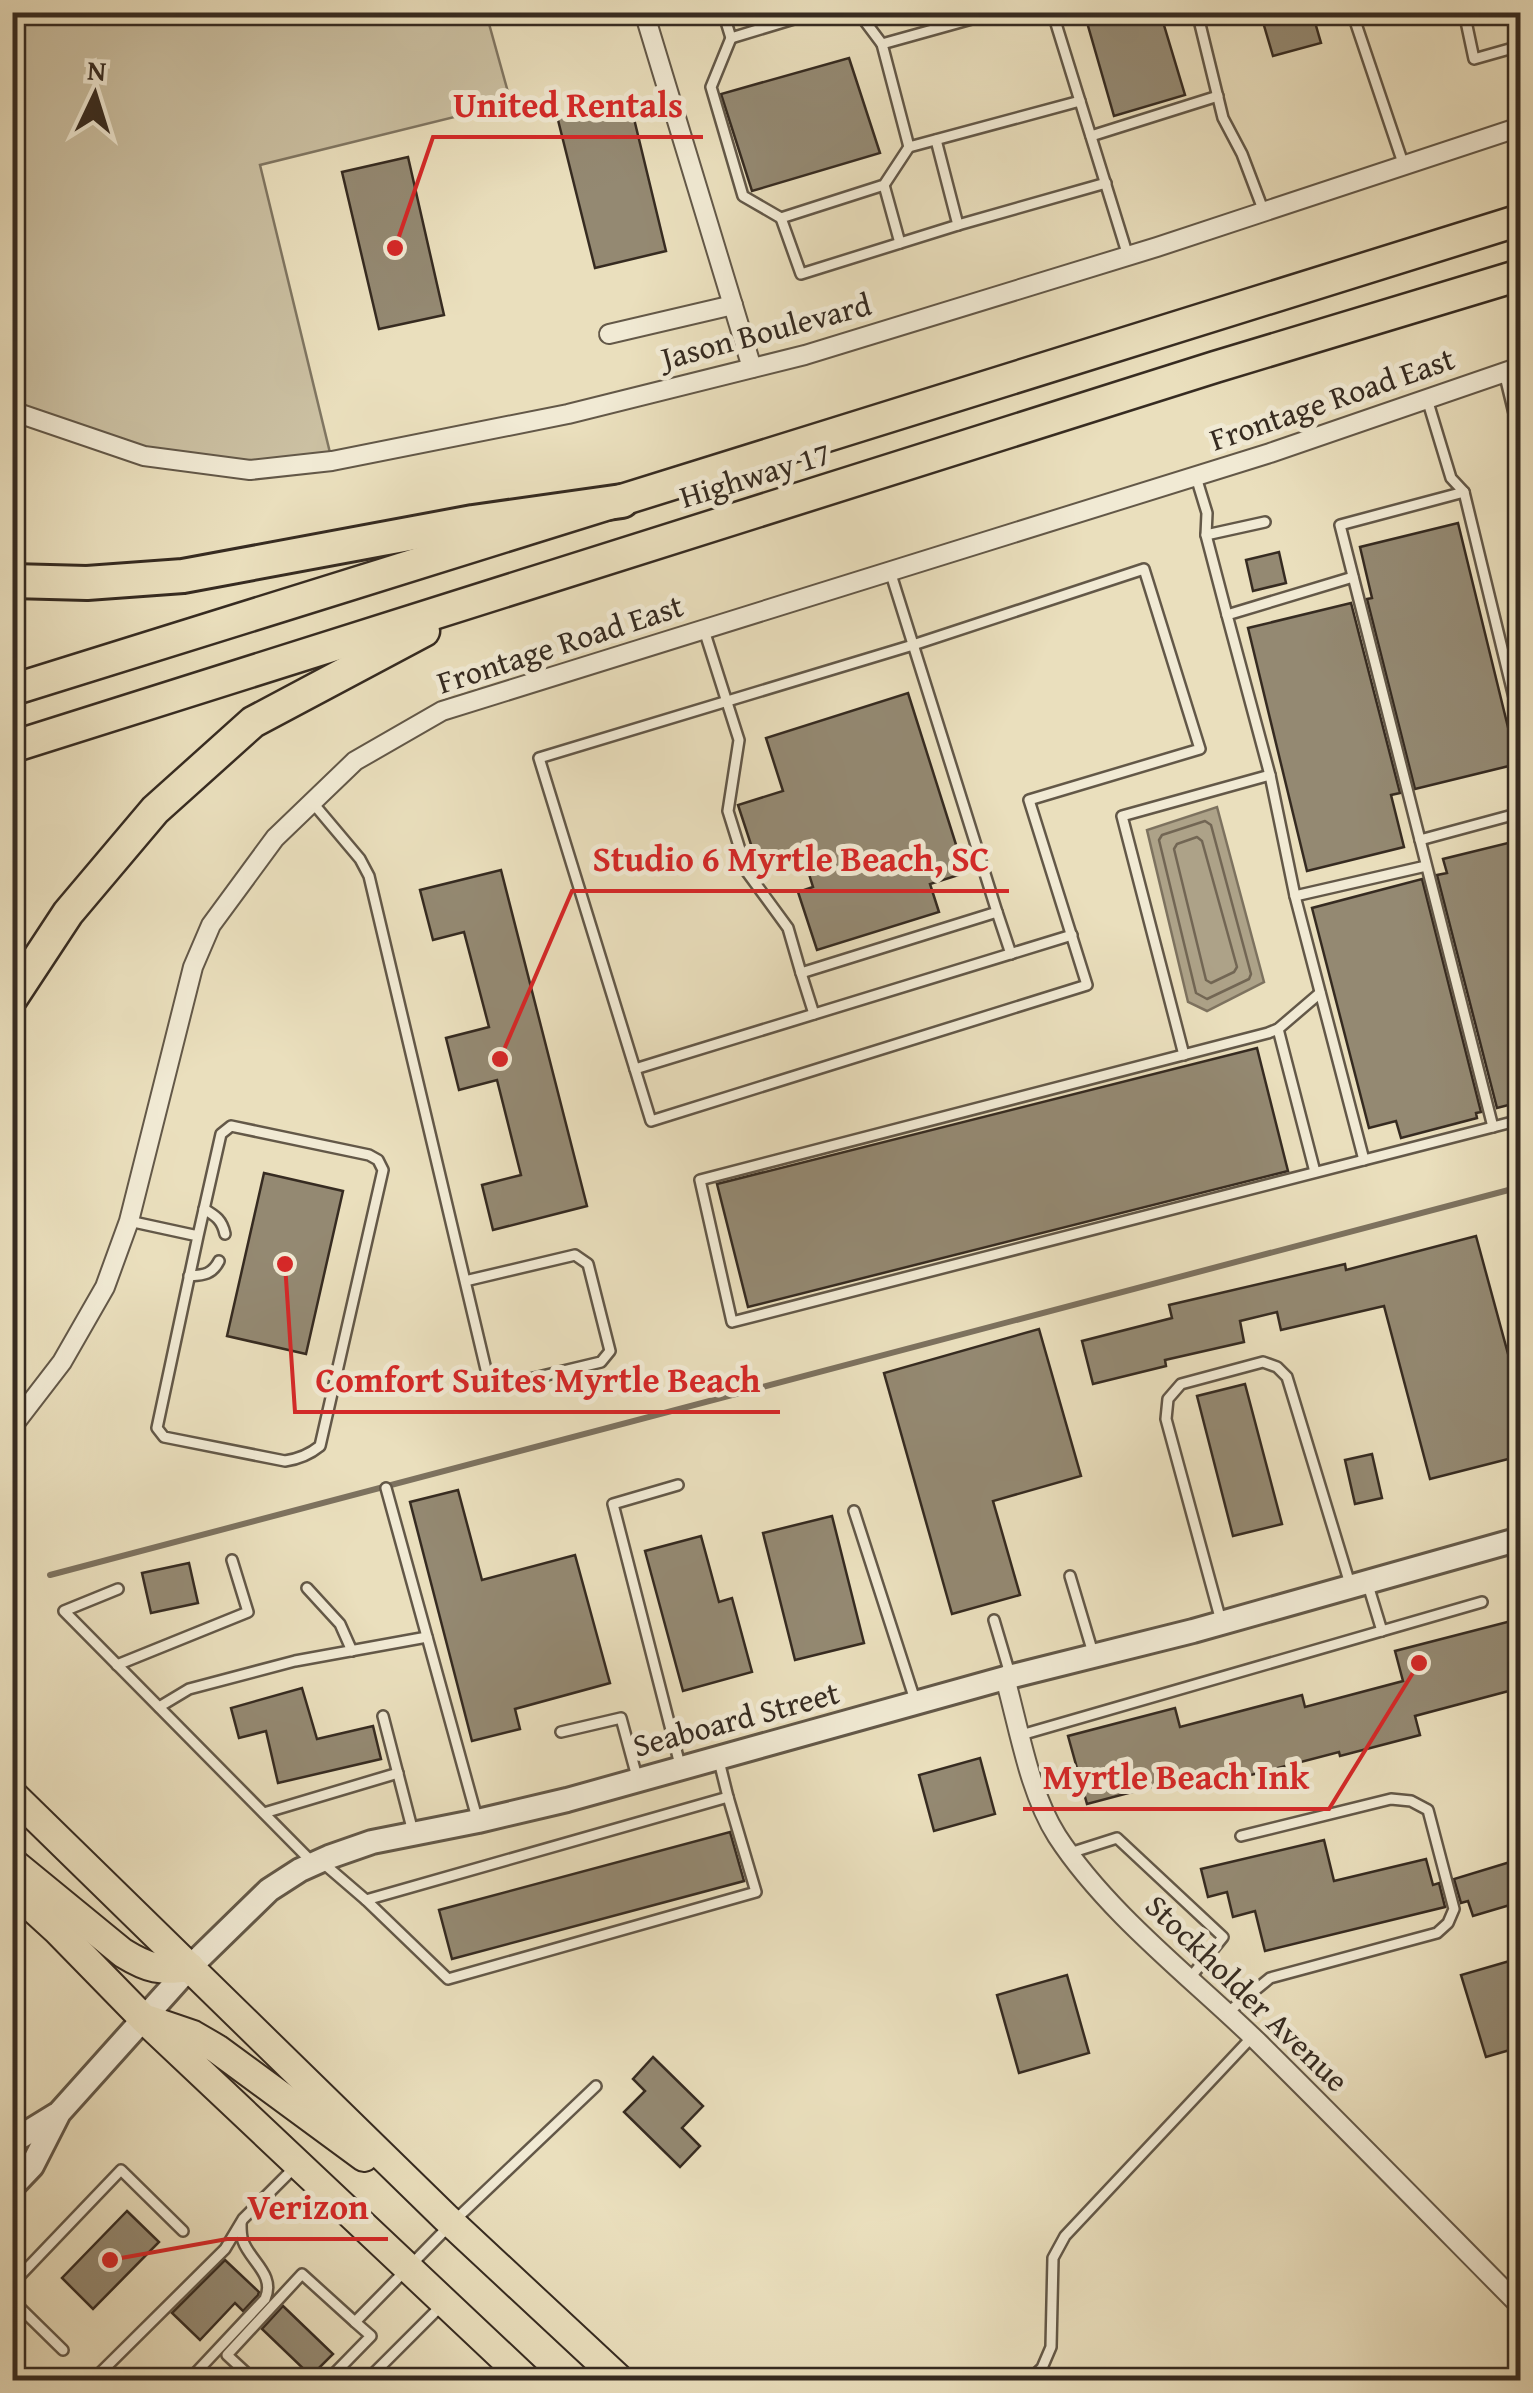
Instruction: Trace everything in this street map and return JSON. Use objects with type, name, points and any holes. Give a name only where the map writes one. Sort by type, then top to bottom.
[{"type":"highway","name":"Highway 17","points":[[12,690],[1520,220]]},
{"type":"highway","name":"Highway 17","points":[[12,747],[1520,274]]},
{"type":"highway","points":[[12,581],[87,583],[183,576],[454,525],[622,501]]},
{"type":"highway","points":[[12,998],[68,912],[155,810],[253,722],[488,596]]},
{"type":"main road","points":[[12,1794],[449,2220],[620,2380]]},
{"type":"main road","points":[[12,1862],[141,1964],[160,1970],[190,1968]]},
{"type":"main road","points":[[12,1889],[527,2380]]},
{"type":"main road","points":[[143,2018],[193,2034],[217,2049],[449,2220]]},
{"type":"street","points":[[644,12],[752,368]]},
{"type":"street","name":"Jason Boulevard","points":[[12,411],[144,456],[250,470],[332,461],[548,418],[805,355],[1128,256],[1520,127]]},
{"type":"street","points":[[609,334],[733,305]]},
{"type":"street","name":"Frontage Road East","points":[[16,1416],[62,1362],[105,1287],[130,1221],[193,967],[211,925],[275,838],[354,761],[442,711],[1195,476],[1512,369]]},
{"type":"street","name":"Seaboard Street","points":[[12,2186],[32,2166],[59,2113],[190,1968],[268,1890],[317,1863],[372,1842],[478,1821],[638,1780],[1008,1677],[1222,1624],[1520,1538]]},
{"type":"street","name":"Stockholder Avenue","points":[[1008,1677],[1037,1793],[1056,1834],[1070,1853],[1123,1915],[1252,2036],[1520,2306]]},
{"type":"street","name":"Seaboard Street","points":[[12,2142],[59,2113]]},
{"type":"lane","points":[[723,12],[731,38],[711,87],[743,196],[781,218],[801,274],[1106,183]]},
{"type":"lane","points":[[731,38],[817,12]]},
{"type":"lane","points":[[858,12],[882,44],[909,147]]},
{"type":"lane","points":[[882,44],[997,12]]},
{"type":"lane","points":[[1048,12],[1053,14],[1128,256]]},
{"type":"lane","points":[[1197,12],[1223,118],[1242,154],[1264,212]]},
{"type":"lane","points":[[1352,12],[1404,166]]},
{"type":"lane","points":[[1464,12],[1474,58],[1520,46]]},
{"type":"lane","points":[[1091,136],[1218,96]]},
{"type":"lane","points":[[781,218],[884,186],[909,147],[1080,101]]},
{"type":"lane","points":[[936,140],[958,225]]},
{"type":"lane","points":[[884,186],[900,243]]},
{"type":"lane","points":[[1512,369],[1520,438]]},
{"type":"lane","points":[[1426,399],[1451,478],[1464,492],[1520,722]]},
{"type":"lane","points":[[1195,476],[1207,513],[1206,535],[1270,775],[1295,896],[1364,1160]]},
{"type":"lane","points":[[1464,492],[1340,525],[1493,1126]]},
{"type":"lane","points":[[1206,535],[1265,522]]},
{"type":"lane","points":[[1144,569],[1200,748],[1029,800],[1088,985],[650,1121],[540,758],[914,645],[1144,569]]},
{"type":"lane","points":[[890,571],[1011,954]]},
{"type":"lane","points":[[1228,615],[1353,577]]},
{"type":"lane","points":[[704,630],[739,740],[728,811],[747,872],[788,928],[814,1014]]},
{"type":"lane","points":[[1184,1055],[1122,816],[1270,775]]},
{"type":"lane","points":[[312,802],[360,859],[369,876],[465,1281],[488,1378],[501,1386],[601,1362],[610,1351],[588,1264],[575,1255],[465,1281]]},
{"type":"lane","points":[[1420,840],[1520,813]]},
{"type":"lane","points":[[1295,896],[1426,866]]},
{"type":"lane","points":[[801,973],[997,912]]},
{"type":"lane","points":[[635,1069],[1072,935]]},
{"type":"lane","points":[[1320,993],[1278,1029],[700,1180],[732,1322],[1520,1120]]},
{"type":"lane","points":[[1278,1029],[1315,1172]]},
{"type":"lane","points":[[231,1126],[378,1160],[383,1170],[320,1446],[312,1453],[285,1461],[164,1437],[157,1428],[198,1236],[221,1134],[231,1126]]},
{"type":"lane","points":[[204,1209],[217,1216],[225,1234]]},
{"type":"lane","points":[[130,1221],[198,1236]]},
{"type":"lane","points":[[189,1276],[214,1271],[219,1262]]},
{"type":"lane","points":[[1222,1624],[1166,1419],[1168,1399],[1181,1384],[1263,1362],[1287,1376],[1359,1584],[1382,1631]]},
{"type":"lane","points":[[678,1485],[613,1504],[681,1768]]},
{"type":"lane","points":[[386,1488],[478,1821]]},
{"type":"lane","points":[[854,1511],[916,1703]]},
{"type":"lane","points":[[117,1664],[248,1612],[232,1560]]},
{"type":"lane","points":[[1070,1576],[1094,1656]]},
{"type":"lane","points":[[118,1588],[64,1611],[264,1813],[317,1863],[366,1900],[448,1978],[756,1892],[718,1758]]},
{"type":"lane","points":[[307,1588],[340,1624],[352,1651]]},
{"type":"lane","points":[[1021,1735],[1482,1602]]},
{"type":"lane","points":[[994,1620],[1008,1677]]},
{"type":"lane","points":[[159,1707],[189,1688],[295,1661],[427,1637]]},
{"type":"lane","points":[[383,1716],[413,1834]]},
{"type":"lane","points":[[561,1732],[621,1718],[638,1780]]},
{"type":"lane","points":[[264,1813],[398,1773]]},
{"type":"lane","points":[[366,1900],[728,1797]]},
{"type":"lane","points":[[1227,2013],[1270,1978],[1437,1932],[1454,1909],[1428,1810],[1411,1801],[1392,1799],[1241,1836]]},
{"type":"lane","points":[[1070,1853],[1117,1838],[1223,1936],[1190,1978]]},
{"type":"lane","points":[[1030,2380],[1042,2368],[1051,2348],[1053,2258],[1065,2236],[1252,2036]]},
{"type":"lane","points":[[355,2322],[449,2220],[596,2086]]},
{"type":"lane","points":[[96,2380],[226,2249],[241,2221],[298,2164]]},
{"type":"lane","points":[[12,2284],[121,2170],[183,2231]]},
{"type":"lane","points":[[189,2380],[269,2292],[262,2270],[243,2242],[241,2221]]},
{"type":"lane","points":[[254,2380],[227,2355],[302,2274],[371,2336],[328,2380]]},
{"type":"lane","points":[[12,2300],[63,2350]]},
{"type":"lane","points":[[375,2378],[444,2302]]},
{"type":"shaded area","points":[[13,13],[486,13],[511,103],[260,165],[332,461],[250,470],[144,456],[13,411]]},
{"type":"water","points":[[1217,807],[1264,982],[1207,1011],[1188,1002],[1147,830]]},
{"type":"building","points":[[1084,12],[1160,12],[1185,95],[1114,116]]},
{"type":"building","points":[[1260,12],[1312,12],[1321,43],[1273,56]]},
{"type":"building","points":[[849,58],[880,153],[752,191],[721,94]]},
{"type":"building","points":[[629,98],[666,251],[595,268],[557,116]]},
{"type":"building","points":[[408,157],[444,315],[379,329],[342,172]]},
{"type":"building","points":[[1458,523],[1517,764],[1415,789],[1367,599],[1372,598],[1360,547]]},
{"type":"building","points":[[1279,552],[1286,583],[1253,591],[1246,560]]},
{"type":"building","points":[[1351,603],[1400,793],[1391,795],[1404,847],[1307,871],[1248,628]]},
{"type":"building","points":[[908,693],[965,873],[930,884],[939,912],[817,950],[798,892],[813,887],[803,855],[759,869],[738,805],[783,791],[766,738]]},
{"type":"building","points":[[1520,840],[1520,1102],[1497,1108],[1437,875],[1447,873],[1443,859]]},
{"type":"building","points":[[501,870],[587,1206],[493,1230],[482,1185],[521,1175],[497,1080],[459,1090],[446,1038],[489,1027],[464,932],[433,940],[420,890]]},
{"type":"building","points":[[1422,879],[1481,1112],[1476,1113],[1477,1118],[1401,1138],[1396,1121],[1369,1128],[1312,908]]},
{"type":"building","points":[[1257,1048],[1288,1171],[748,1307],[717,1184]]},
{"type":"building","points":[[264,1173],[343,1191],[306,1354],[227,1336]]},
{"type":"building","points":[[1476,1236],[1520,1398],[1520,1456],[1430,1479],[1384,1306],[1281,1330],[1277,1312],[1240,1321],[1244,1342],[1165,1360],[1166,1366],[1093,1384],[1082,1341],[1172,1318],[1169,1305],[1345,1264],[1346,1270]]},
{"type":"building","points":[[1039,1329],[1081,1476],[993,1501],[1020,1595],[952,1614],[884,1373]]},
{"type":"building","points":[[1245,1384],[1282,1524],[1233,1536],[1197,1396]]},
{"type":"building","points":[[1372,1454],[1382,1498],[1355,1504],[1345,1460]]},
{"type":"building","points":[[458,1490],[482,1580],[575,1555],[610,1683],[515,1709],[520,1729],[472,1741],[410,1502]]},
{"type":"building","points":[[832,1516],[864,1643],[795,1660],[763,1533]]},
{"type":"building","points":[[701,1536],[719,1602],[732,1598],[752,1672],[683,1691],[645,1551]]},
{"type":"building","points":[[189,1563],[198,1603],[151,1613],[142,1573]]},
{"type":"building","points":[[1515,1620],[1520,1639],[1520,1688],[1415,1716],[1420,1735],[1197,1789],[1193,1776],[1087,1804],[1068,1736],[1175,1708],[1180,1727],[1302,1695],[1305,1707],[1403,1681],[1395,1651]]},
{"type":"building","points":[[302,1688],[317,1739],[373,1726],[381,1759],[278,1783],[266,1731],[239,1738],[231,1708]]},
{"type":"building","points":[[980,1758],[995,1814],[934,1831],[919,1775]]},
{"type":"building","points":[[730,1832],[744,1881],[452,1959],[439,1910]]},
{"type":"building","points":[[1324,1840],[1334,1881],[1426,1859],[1433,1885],[1439,1883],[1445,1907],[1265,1951],[1255,1911],[1233,1917],[1227,1892],[1208,1897],[1201,1869]]},
{"type":"building","points":[[1520,1859],[1520,1902],[1473,1916],[1468,1901],[1461,1903],[1454,1879]]},
{"type":"building","points":[[1520,1958],[1520,2047],[1486,2057],[1461,1975]]},
{"type":"building","points":[[1067,1975],[1089,2053],[1019,2073],[997,1995]]},
{"type":"building","points":[[653,2057],[703,2106],[682,2128],[700,2146],[680,2167],[624,2112],[645,2091],[633,2079]]},
{"type":"building","points":[[127,2211],[159,2242],[93,2309],[62,2278]]},
{"type":"building","points":[[225,2260],[259,2292],[243,2311],[235,2303],[200,2340],[172,2313]]},
{"type":"building","points":[[283,2306],[333,2354],[311,2376],[262,2329]]},
{"type":"waterway","points":[[50,1575],[1520,1187]]},
{"type":"place","name":"United Rentals","points":[[395,248]]},
{"type":"place","name":"Studio 6 Myrtle Beach, SC","points":[[500,1059]]},
{"type":"place","name":"Comfort Suites Myrtle Beach","points":[[285,1264]]},
{"type":"place","name":"Myrtle Beach Ink","points":[[1419,1663]]},
{"type":"place","name":"Verizon","points":[[110,2260]]}]
